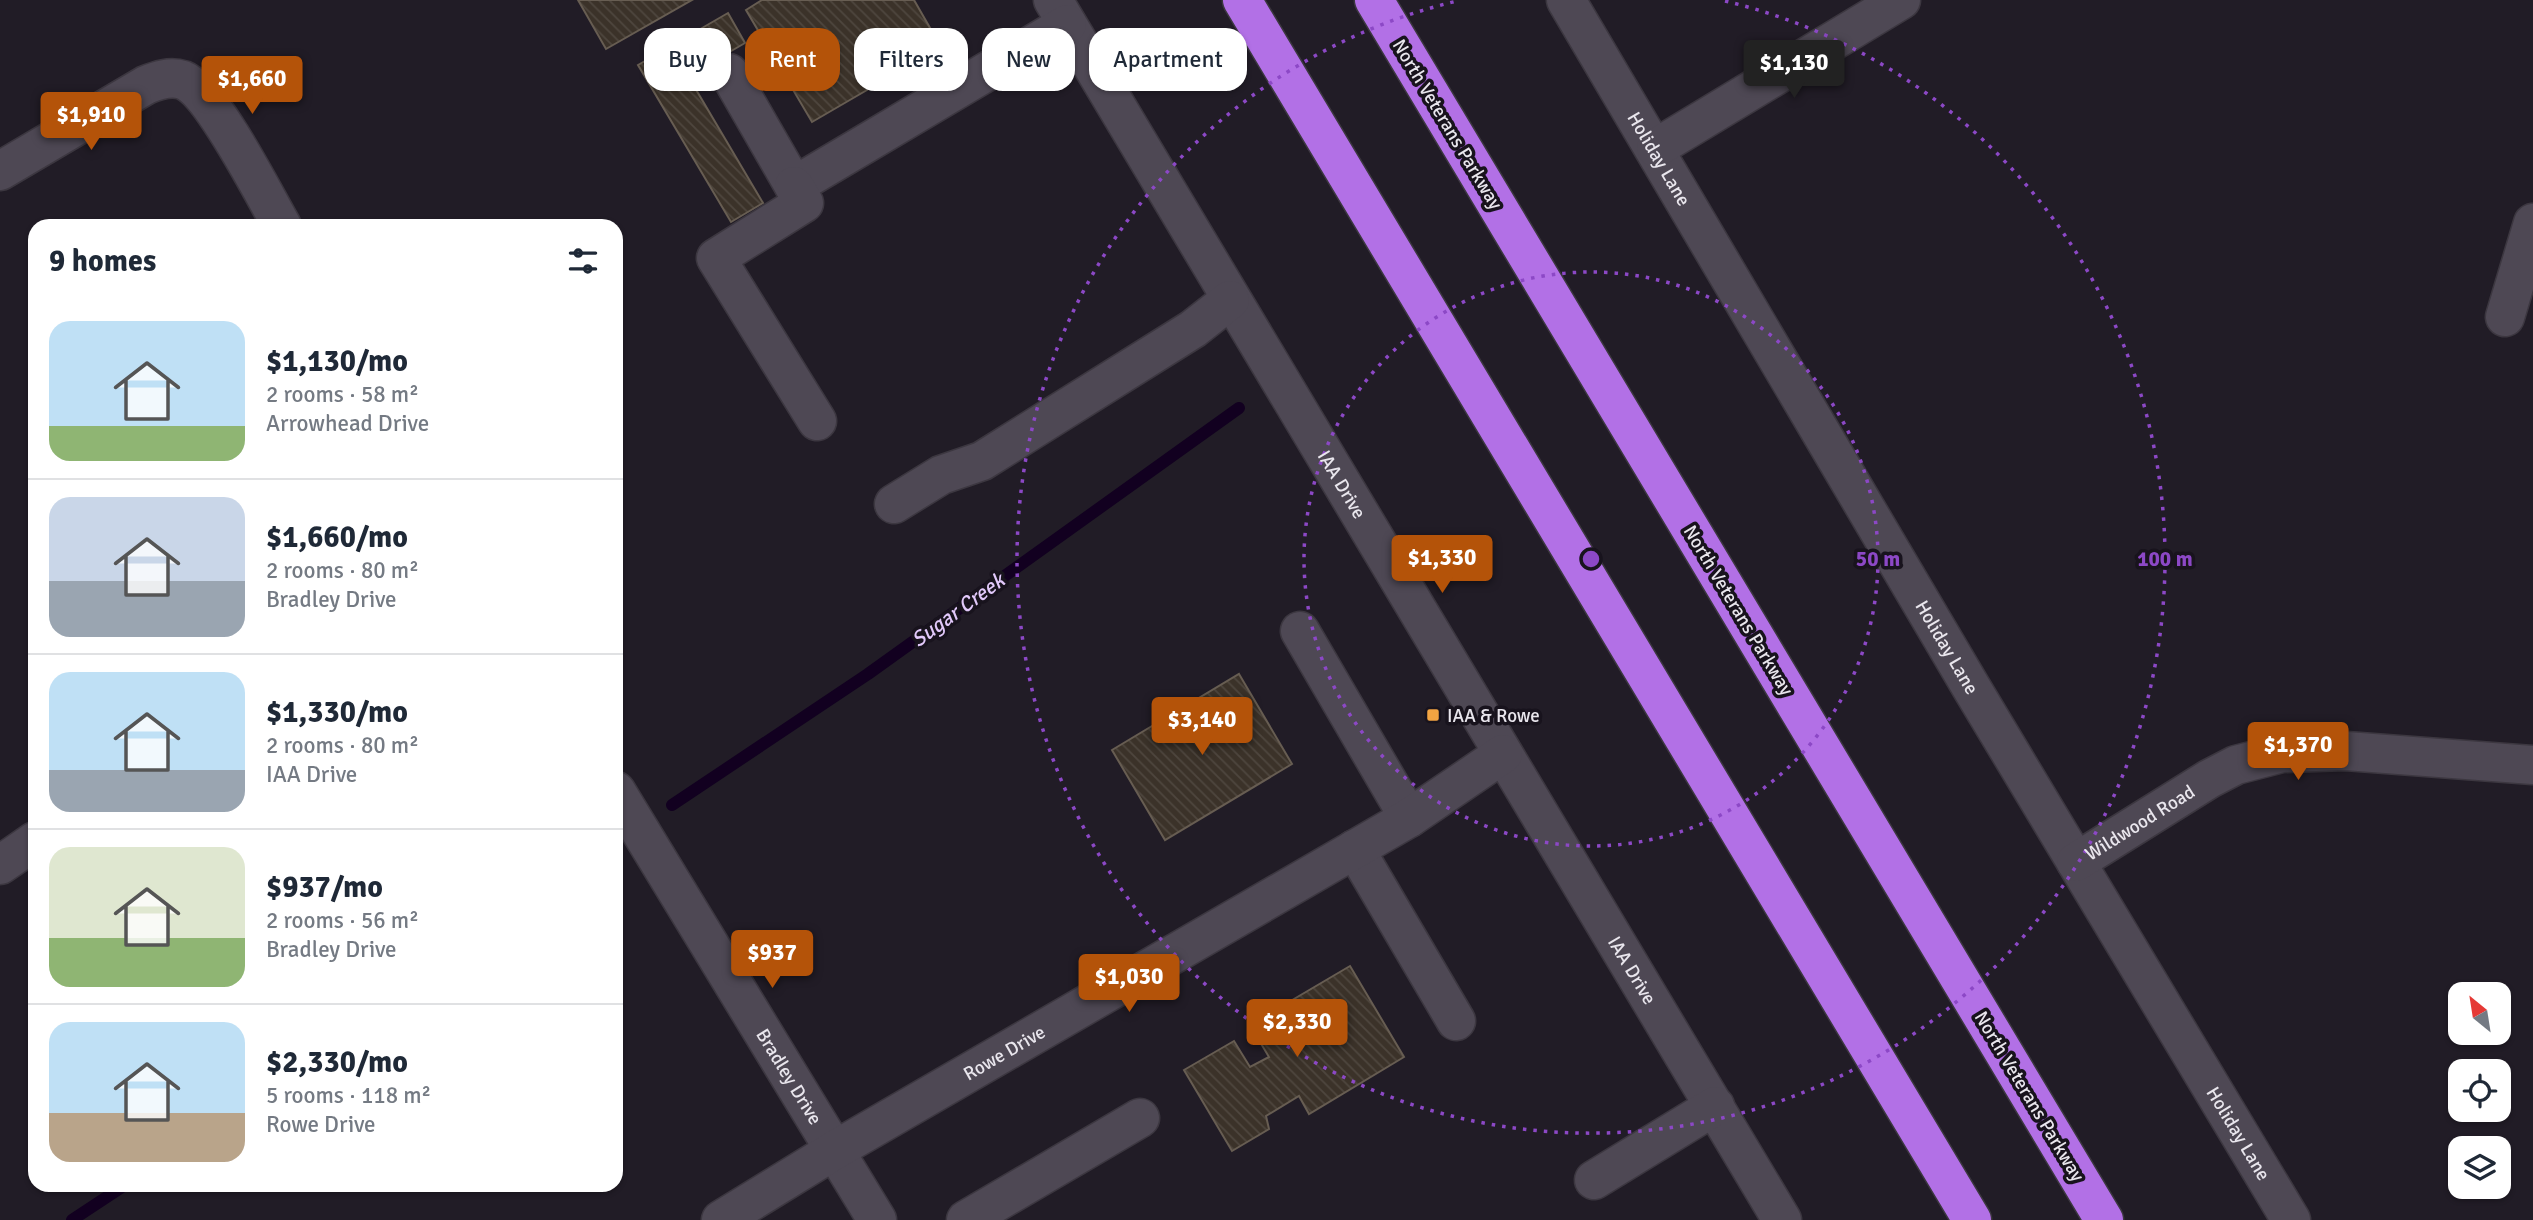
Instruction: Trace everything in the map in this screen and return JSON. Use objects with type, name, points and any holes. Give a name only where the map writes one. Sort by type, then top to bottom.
[{"type":"highway","points":[[1242,0],[1972,1220]]},
{"type":"highway","name":"North Veterans Parkway","points":[[1374,0],[2104,1220]]},
{"type":"street","name":"Holiday Lane","points":[[1566,0],[2291,1220]]},
{"type":"street","points":[[1656,148],[1901,0]]},
{"type":"street","points":[[794,186],[1060,12]]},
{"type":"street","name":"IAA Drive","points":[[1060,12],[1782,1220]]},
{"type":"street","points":[[731,77],[804,203],[716,258],[817,421]]},
{"type":"street","points":[[0,171],[146,85],[169,79],[183,80],[198,91],[218,116],[278,219]]},
{"type":"street","points":[[2505,317],[2533,223]]},
{"type":"street","points":[[894,505],[942,475],[982,461],[1194,329],[1230,300]]},
{"type":"street","points":[[1300,631],[1409,818]]},
{"type":"street","name":"Wildwood Road","points":[[2076,862],[2209,779],[2236,765],[2283,753],[2346,751],[2533,765]]},
{"type":"street","name":"Rowe Drive","points":[[721,1220],[835,1150],[1409,818],[1503,754]]},
{"type":"street","name":"Bradley Drive","points":[[623,802],[877,1220]]},
{"type":"street","points":[[0,865],[28,846]]},
{"type":"street","points":[[1355,849],[1456,1021]]},
{"type":"street","points":[[1594,1180],[1715,1107]]},
{"type":"street","points":[[966,1220],[1140,1118]]},
{"type":"building","points":[[578,0],[692,0],[606,49]]},
{"type":"building","points":[[762,0],[914,0],[930,28],[854,28],[854,91],[865,91],[812,122],[794,91],[840,91],[840,28],[757,28],[746,10]]},
{"type":"building","points":[[728,13],[745,43],[731,51],[731,28],[702,28]]},
{"type":"building","points":[[644,62],[644,75],[638,65]]},
{"type":"building","points":[[653,91],[697,91],[763,203],[731,222]]},
{"type":"building","points":[[1239,674],[1292,764],[1165,840],[1112,750]]},
{"type":"building","points":[[1350,966],[1404,1057],[1309,1114],[1299,1096],[1266,1116],[1269,1129],[1232,1151],[1184,1070],[1234,1041],[1250,1067],[1269,1057],[1250,1025]]},
{"type":"waterway","name":"Sugar Creek","points":[[672,805],[868,674],[1239,408]]},
{"type":"waterway","name":"Sugar Creek","points":[[72,1220],[114,1192]]},
{"type":"place","name":"IAA & Rowe","points":[[1433,715]]}]
